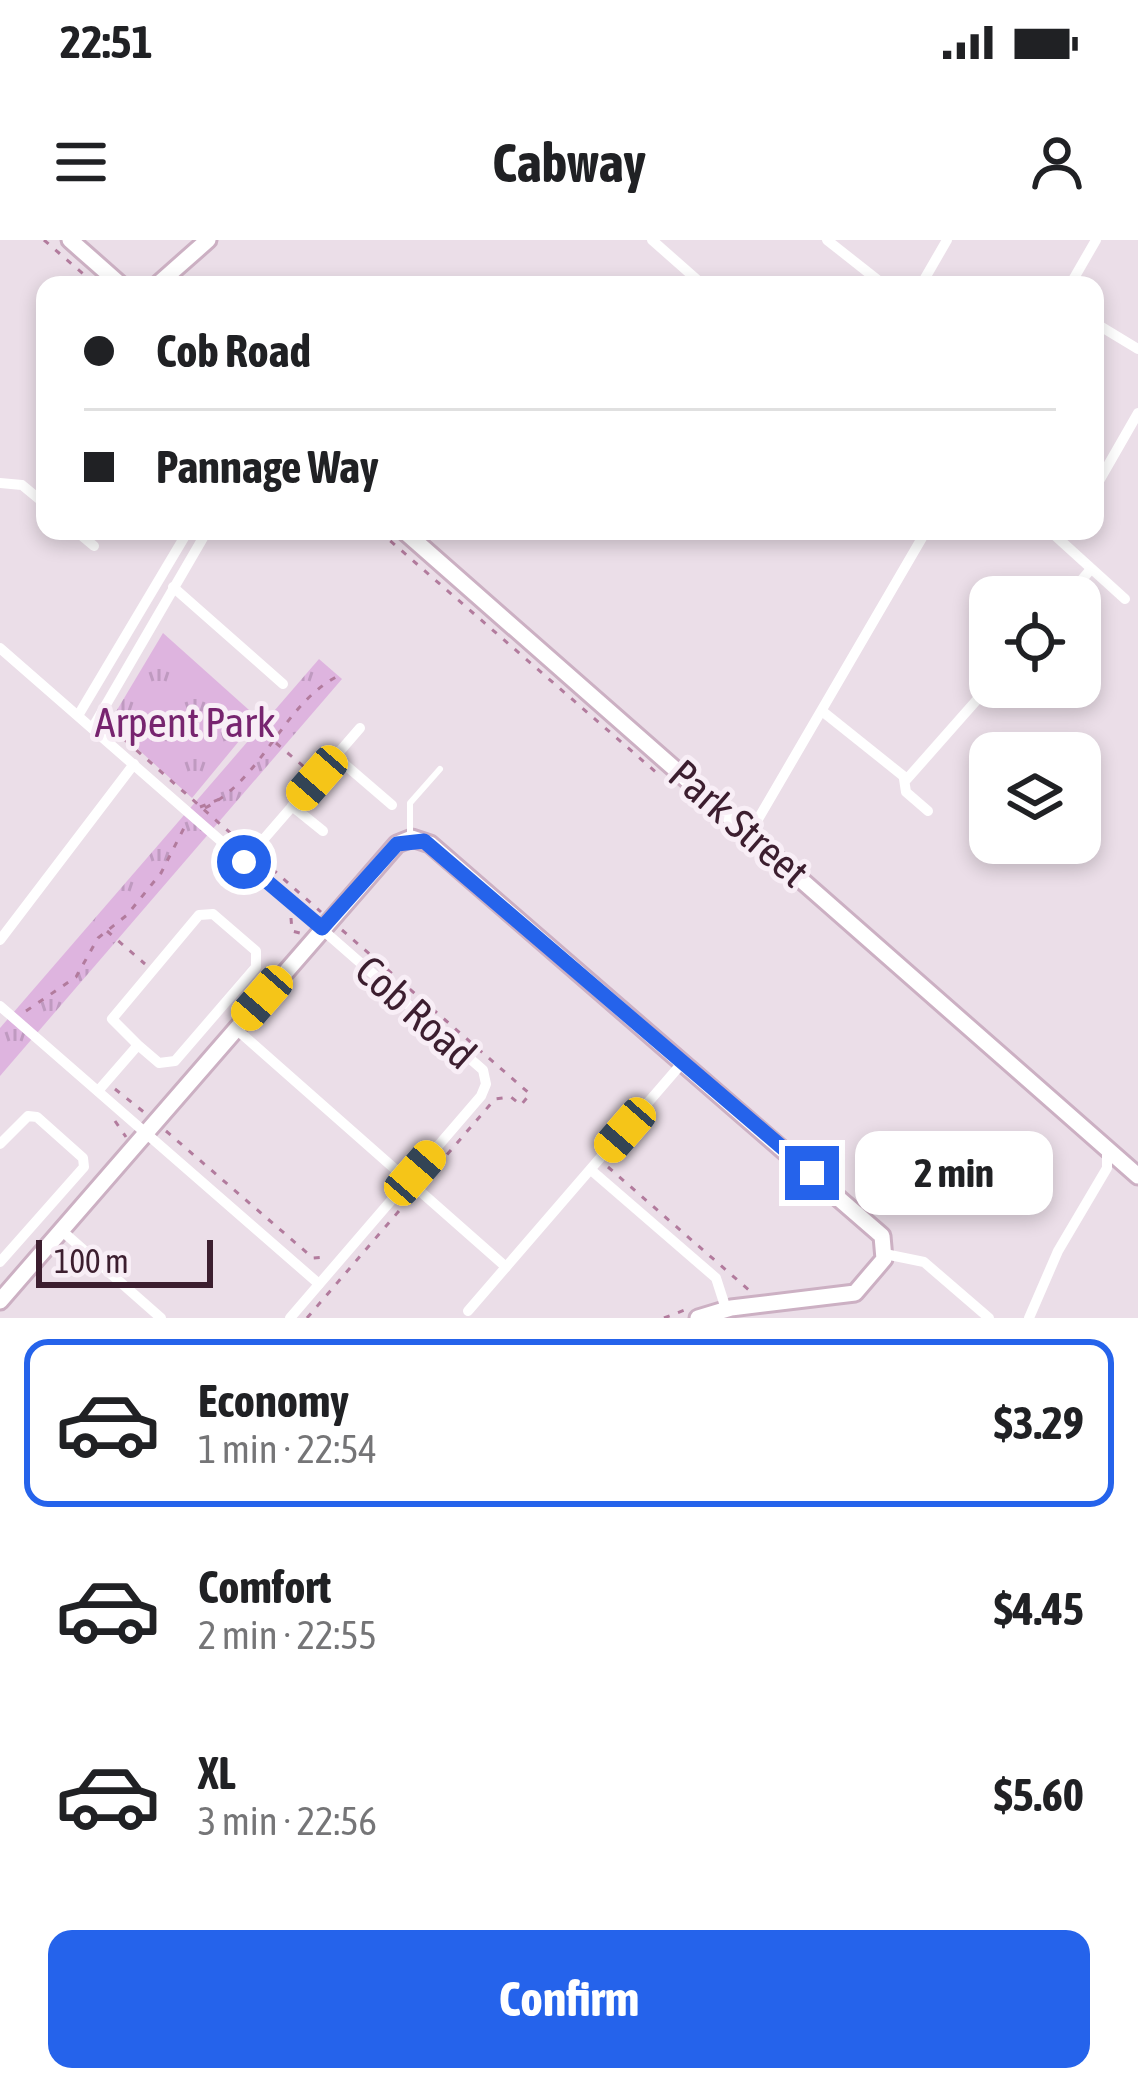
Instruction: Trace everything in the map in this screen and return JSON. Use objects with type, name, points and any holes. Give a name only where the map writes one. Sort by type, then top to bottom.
[{"type":"street","points":[[70,240],[111,276]]},
{"type":"street","points":[[167,276],[208,240]]},
{"type":"street","points":[[652,240],[693,276]]},
{"type":"street","points":[[827,240],[873,276]]},
{"type":"street","points":[[926,276],[947,240]]},
{"type":"street","points":[[1075,276],[1096,240]]},
{"type":"street","points":[[1104,328],[1138,349]]},
{"type":"street","points":[[1104,472],[1138,413]]},
{"type":"street","points":[[0,483],[22,484],[36,496]]},
{"type":"street","points":[[87,540],[94,546]]},
{"type":"street","points":[[79,714],[183,540]]},
{"type":"street","points":[[93,727],[202,540]]},
{"type":"street","name":"Park Street","points":[[414,540],[1074,1116],[1138,1166]]},
{"type":"street","points":[[750,833],[921,540]]},
{"type":"street","points":[[1063,540],[1125,599]]},
{"type":"street","points":[[1084,576],[1090,569]]},
{"type":"street","points":[[160,577],[283,684]]},
{"type":"street","name":"Cob Road","points":[[0,648],[248,857],[476,1060],[485,1074],[481,1096],[416,1181],[290,1318]]},
{"type":"street","points":[[904,779],[969,708]]},
{"type":"street","points":[[821,711],[904,779],[906,792],[928,812]]},
{"type":"street","points":[[248,857],[360,728]]},
{"type":"street","points":[[335,756],[392,806]]},
{"type":"street","points":[[0,940],[134,764]]},
{"type":"street","points":[[292,806],[323,831]]},
{"type":"street","points":[[0,1301],[236,1028],[328,930],[397,844],[410,838],[430,844],[876,1228],[885,1254],[877,1273],[855,1293],[726,1309],[698,1318]]},
{"type":"street","points":[[206,911],[256,950],[260,960],[176,1061],[159,1064],[138,1045],[112,1018],[206,911]]},
{"type":"street","points":[[6,1004],[150,1127],[319,1284]]},
{"type":"street","points":[[236,1028],[416,1181],[506,1267]]},
{"type":"street","points":[[101,1086],[138,1045]]},
{"type":"street","points":[[468,1311],[683,1062]]},
{"type":"street","points":[[0,1144],[28,1116],[37,1117],[83,1158],[84,1167],[0,1262]]},
{"type":"street","name":"Park Street","points":[[1074,1116],[1138,1176]]},
{"type":"street","points":[[1029,1318],[1058,1251],[1107,1168],[1106,1149]]},
{"type":"street","points":[[595,1165],[716,1278],[726,1309]]},
{"type":"street","points":[[61,1230],[161,1318]]},
{"type":"street","points":[[885,1254],[924,1262],[989,1318]]},
{"type":"lane","points":[[410,838],[410,802],[440,770]]},
{"type":"path","points":[[44,240],[86,276]]},
{"type":"path","points":[[177,818],[195,814],[220,799],[254,771],[316,690],[338,676]]},
{"type":"path","points":[[104,709],[110,712],[116,733],[195,814],[328,930],[530,1094],[520,1105],[512,1097],[496,1099],[416,1181],[349,1259],[307,1318]]},
{"type":"path","points":[[195,814],[196,835]]},
{"type":"path","points":[[21,1016],[76,977],[106,929],[127,915],[161,873],[195,814]]},
{"type":"path","points":[[277,906],[292,920],[292,931],[328,930]]},
{"type":"path","points":[[106,929],[153,970]]},
{"type":"path","points":[[6,1004],[38,1024]]},
{"type":"path","points":[[101,1086],[313,1258],[327,1257],[335,1248],[349,1259]]},
{"type":"path","points":[[595,1165],[753,1293]]},
{"type":"green space","name":"Arpent Park","points":[[163,633],[258,718],[192,798],[118,731],[114,715]]},
{"type":"green space","points":[[319,659],[342,679],[0,1076],[0,1028]]},
{"type":"route","points":[[244,862],[322,928],[402,840],[430,844],[812,1173]]}]
